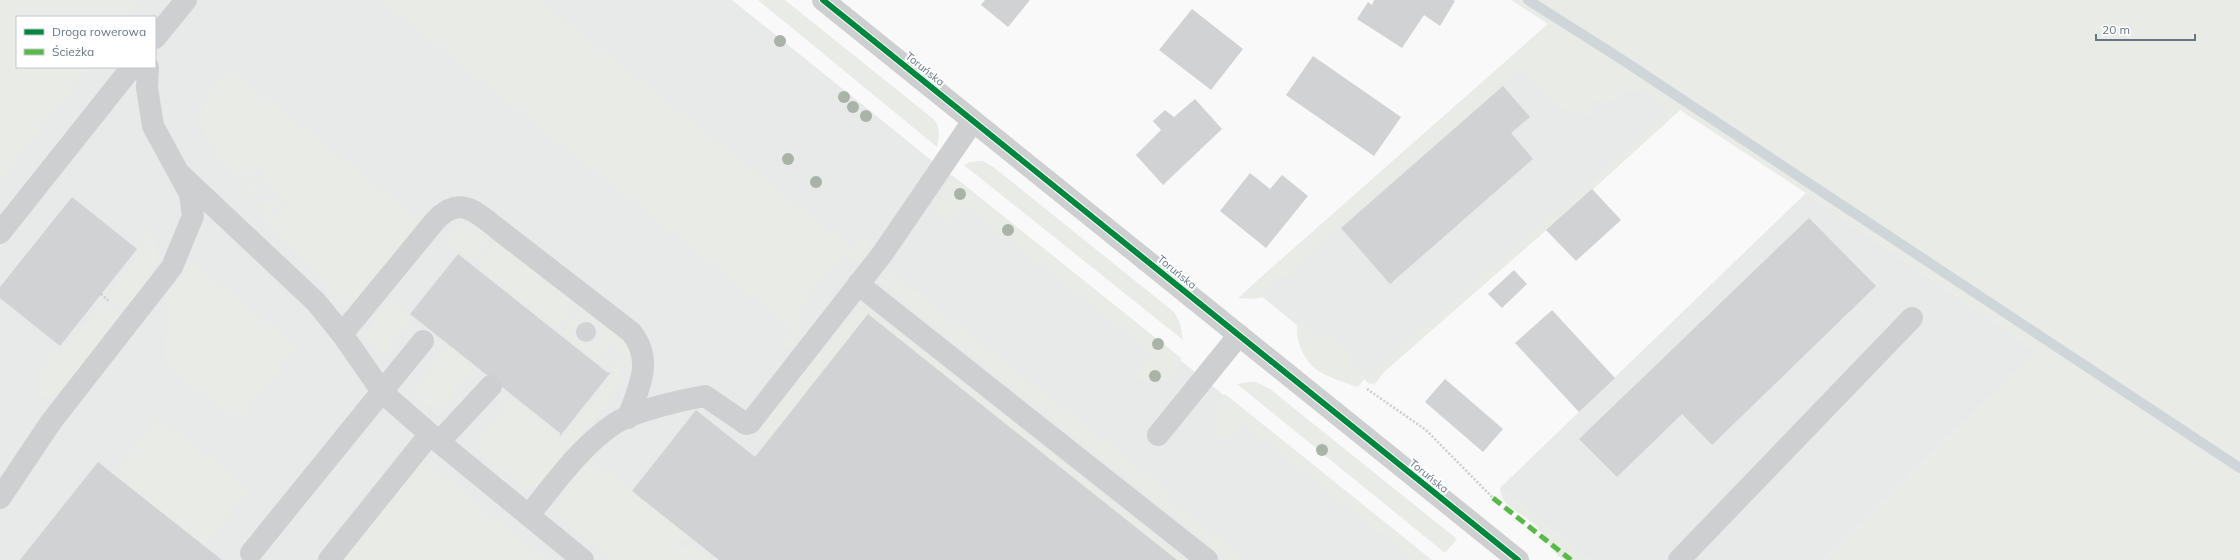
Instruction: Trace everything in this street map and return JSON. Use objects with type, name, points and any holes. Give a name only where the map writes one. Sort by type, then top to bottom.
[{"type":"street","points":[[156,37],[186,0]]},
{"type":"street","name":"Toruńska","points":[[823,0],[1518,560]]},
{"type":"street","points":[[0,233],[131,68]]},
{"type":"street","points":[[0,498],[50,422],[172,267],[193,216],[190,194],[153,126],[147,88],[148,68]]},
{"type":"street","points":[[529,515],[587,446],[616,423],[628,418],[683,399],[705,396],[746,424],[750,423],[858,284],[912,226],[973,121]]},
{"type":"street","points":[[181,175],[316,302],[342,334],[383,393],[434,438],[583,560]]},
{"type":"street","points":[[342,334],[435,220],[445,210],[461,206],[481,216],[630,332],[640,343],[645,361],[640,384],[628,418]]},
{"type":"street","points":[[858,284],[1207,560]]},
{"type":"street","points":[[1679,560],[1912,318]]},
{"type":"street","points":[[1158,435],[1239,335]]},
{"type":"street","points":[[251,553],[383,393],[423,341]]},
{"type":"street","points":[[329,560],[434,438],[491,386]]},
{"type":"path","points":[[1367,390],[1426,430],[1434,441],[1493,498]]},
{"type":"shaded area","points":[[0,0],[732,0],[1429,560],[0,560]]},
{"type":"shaded area","points":[[0,0],[143,0],[131,16],[16,16],[16,68],[89,68],[0,180]]},
{"type":"shaded area","points":[[379,0],[539,0],[852,248],[864,238],[871,243],[856,263],[843,253],[798,310],[799,330],[794,344],[791,348],[780,347],[793,329]]},
{"type":"shaded area","points":[[758,0],[785,0],[932,118],[937,124],[939,131],[937,147]]},
{"type":"shaded area","points":[[1511,0],[2240,0],[2240,560],[1824,560],[2037,351],[1812,197],[1680,110],[1592,190],[1384,372],[1374,385],[1365,378],[1358,387],[1320,372],[1309,363],[1301,349],[1297,334],[1299,320],[1303,320],[1320,340],[1328,333],[1367,377],[1667,115],[1643,88],[1636,94],[1633,89],[1605,105],[1601,98],[1589,106],[1594,115],[1582,115],[1571,112],[1561,108],[1545,94],[1522,69],[1321,242],[1288,279],[1283,275],[1274,286],[1257,292],[1263,297],[1253,299],[1238,298],[1548,24]]},
{"type":"shaded area","points":[[1548,24],[1680,110],[1592,190],[1370,384],[1250,287]]},
{"type":"shaded area","points":[[224,73],[235,73],[422,221],[358,301],[342,305],[241,190],[253,179],[258,179],[261,182],[248,193],[262,208],[273,198],[280,204],[270,211],[272,216],[288,204],[264,179],[262,170],[258,167],[241,183],[219,158],[207,139],[203,129],[203,108],[209,94]]},
{"type":"shaded area","points":[[983,161],[992,166],[1174,312],[1180,323],[1183,340],[964,165],[970,162]]},
{"type":"shaded area","points":[[952,175],[1181,358],[1174,373],[1163,381],[1156,382],[1149,382],[1134,377],[1152,353],[965,205],[947,228],[938,215],[937,208],[940,194]]},
{"type":"shaded area","points":[[1806,193],[2037,351],[1824,560],[1589,560],[1500,488]]},
{"type":"shaded area","points":[[469,221],[493,234],[472,262],[460,252],[458,254],[449,244],[446,237],[451,228]]},
{"type":"shaded area","points":[[148,231],[155,241],[158,251],[157,262],[147,282],[126,310],[107,295],[145,248],[139,242]]},
{"type":"shaded area","points":[[498,239],[578,301],[557,329],[477,266]]},
{"type":"shaded area","points":[[194,263],[294,344],[294,351],[238,421],[163,363],[169,295]]},
{"type":"shaded area","points":[[889,270],[1168,491],[1170,500],[1246,560],[1229,560],[888,289],[879,281]]},
{"type":"shaded area","points":[[103,301],[121,315],[64,387],[52,397],[42,398],[38,392],[37,386],[40,372],[47,359],[55,348],[62,353]]},
{"type":"shaded area","points":[[391,303],[398,304],[410,314],[408,316],[412,319],[388,350],[377,351],[372,346],[369,339],[371,325],[380,312]]},
{"type":"shaded area","points":[[583,306],[631,343],[634,352],[620,370],[624,380],[545,483],[525,488],[480,453],[478,447],[479,438],[512,397],[557,433],[556,435],[561,439],[614,372],[609,368],[608,369],[562,333]],"holes":[[[584,315],[604,330],[589,349],[569,335]],[[611,344],[625,355],[614,369],[599,358]]]},
{"type":"shaded area","points":[[863,308],[882,319],[1185,560],[1177,560],[868,314],[770,438],[759,429],[849,318]]},
{"type":"shaded area","points":[[449,345],[477,367],[445,405],[435,408],[425,404],[422,401],[417,391],[417,386]]},
{"type":"shaded area","points":[[1256,382],[1270,389],[1457,539],[1445,553],[1237,384]]},
{"type":"shaded area","points":[[1225,394],[1432,560],[1414,560],[1242,423],[1228,439],[1218,437],[1213,426],[1213,420],[1218,404]]},
{"type":"shaded area","points":[[158,416],[249,489],[205,547],[113,474]]},
{"type":"shaded area","points":[[591,458],[692,538],[684,539],[678,545],[679,548],[692,545],[711,560],[612,560],[560,518],[558,510],[562,493]]},
{"type":"shaded area","points":[[419,463],[429,464],[546,560],[342,560]]},
{"type":"shaded area","points":[[1500,488],[1589,560],[1565,560],[1561,558],[1533,523],[1508,505],[1501,495]]},
{"type":"building","points":[[985,0],[1030,0],[1008,27],[981,5]]},
{"type":"building","points":[[1374,0],[1455,1],[1440,26],[1424,15],[1402,48],[1357,19],[1368,2],[1372,5]]},
{"type":"building","points":[[1192,9],[1243,49],[1211,90],[1159,50]]},
{"type":"building","points":[[1313,56],[1401,117],[1374,156],[1286,95]]},
{"type":"building","points":[[1503,86],[1530,117],[1511,133],[1533,159],[1390,284],[1341,228]]},
{"type":"building","points":[[1195,99],[1222,129],[1163,185],[1136,155],[1161,130],[1153,121],[1165,110],[1174,117]]},
{"type":"building","points":[[1250,173],[1270,189],[1282,175],[1308,196],[1266,248],[1220,211]]},
{"type":"building","points":[[1592,189],[1621,220],[1576,261],[1546,230]]},
{"type":"building","points":[[72,197],[137,249],[60,346],[0,298],[0,287]]},
{"type":"building","points":[[1809,218],[1876,286],[1712,445],[1682,414],[1617,477],[1579,439]]},
{"type":"building","points":[[458,254],[608,373],[611,372],[560,436],[560,433],[410,314]]},
{"type":"building","points":[[1514,270],[1527,284],[1502,308],[1488,294]]},
{"type":"building","points":[[1552,310],[1615,378],[1579,412],[1515,343]]},
{"type":"building","points":[[868,314],[1177,560],[719,560],[632,491],[696,410],[755,457]]},
{"type":"building","points":[[586,322],[593,325],[596,332],[593,339],[586,342],[579,339],[576,332],[579,325]]},
{"type":"building","points":[[1445,379],[1503,429],[1483,452],[1425,402]]},
{"type":"building","points":[[98,462],[113,474],[222,560],[20,560]]},
{"type":"waterway","points":[[1528,0],[1618,57],[2240,468]]},
{"type":"marked path","points":[[1493,498],[1571,560]]},
{"type":"cycle path","points":[[823,0],[1518,560]]}]
